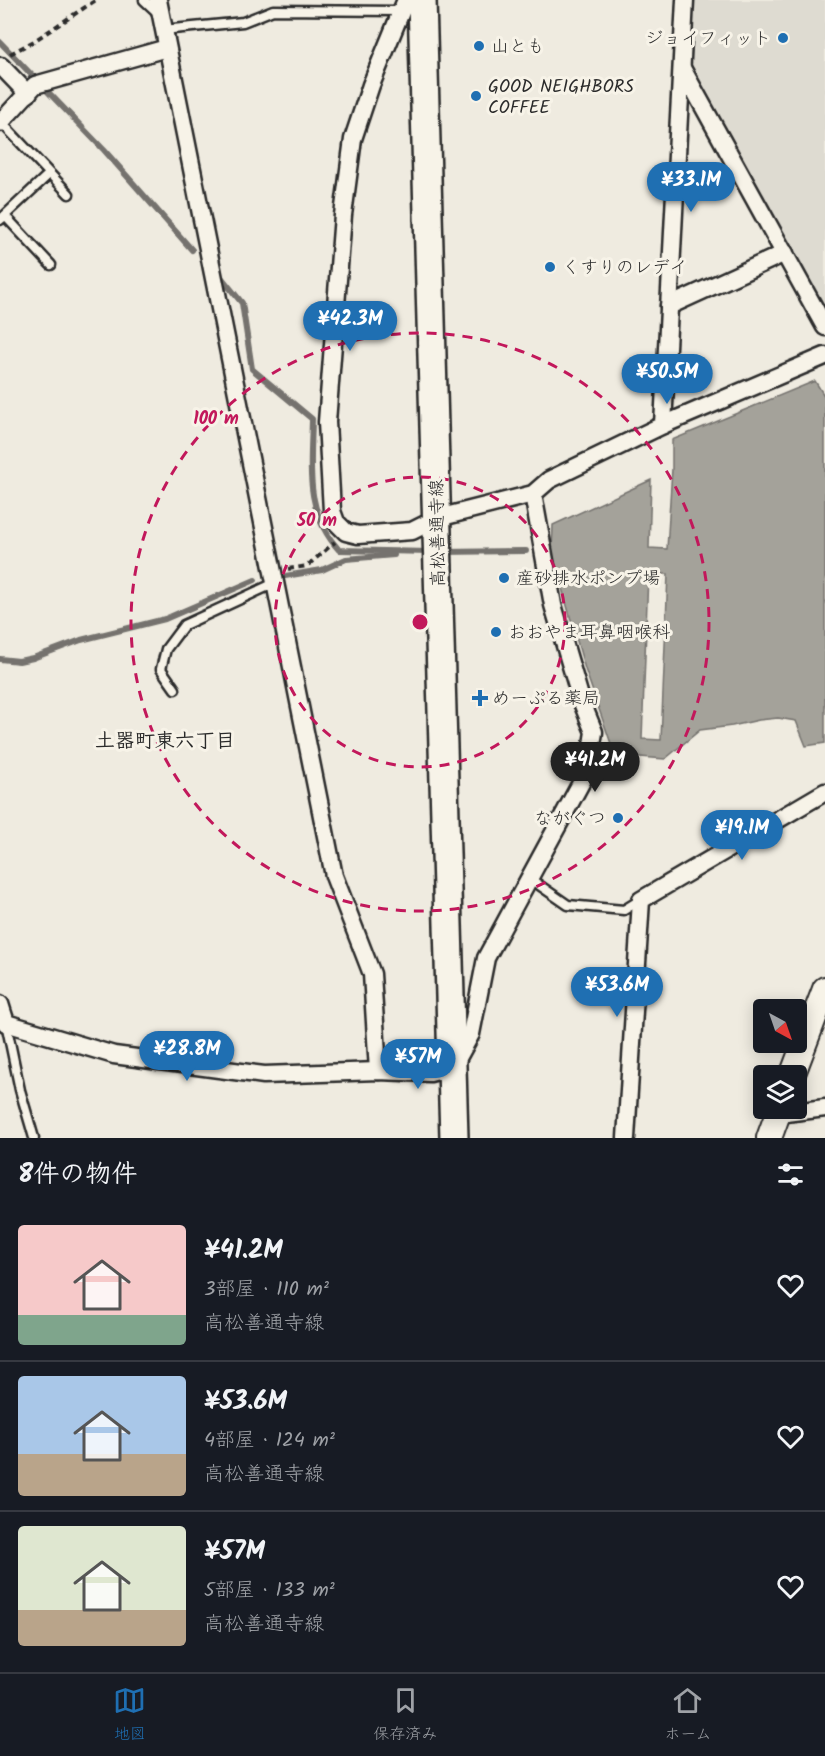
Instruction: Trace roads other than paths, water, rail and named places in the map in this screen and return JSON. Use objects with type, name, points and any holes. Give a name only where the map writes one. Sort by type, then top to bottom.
[{"type":"main road","name":"高松善通寺線","points":[[412,4],[438,522],[454,1138]]},
{"type":"street","points":[[663,425],[685,0]]},
{"type":"street","points":[[412,4],[371,85],[351,150],[343,215],[327,422],[332,511],[336,522],[346,532],[358,535],[412,531],[533,494],[549,480],[663,425],[825,356]]},
{"type":"street","points":[[161,15],[334,876],[372,974],[378,1071]]},
{"type":"street","points":[[0,123],[37,87],[167,48]]},
{"type":"street","points":[[0,66],[37,87]]},
{"type":"street","points":[[681,66],[825,327]]},
{"type":"street","points":[[669,306],[785,254]]},
{"type":"street","points":[[0,1004],[6,1023],[114,1055],[264,1074],[378,1071],[430,1073],[453,1067],[471,1034],[486,958],[588,770],[594,732],[581,700],[553,605],[533,494]]},
{"type":"street","points":[[626,1138],[641,900],[825,792]]},
{"type":"street","points":[[796,1065],[825,990]]},
{"type":"street","points":[[807,1109],[825,1108]]},
{"type":"street","points":[[769,1138],[776,1119]]},
{"type":"lane","points":[[144,0],[161,15],[243,22],[273,10],[412,4]]},
{"type":"lane","points":[[0,123],[69,194]]},
{"type":"lane","points":[[50,174],[2,218],[51,265]]},
{"type":"lane","points":[[175,689],[161,669],[166,649],[184,625],[274,577]]},
{"type":"lane","points":[[529,878],[568,905],[624,910],[641,900]]},
{"type":"lane","points":[[6,1023],[20,1090],[34,1138]]},
{"type":"waterway","points":[[0,42],[104,150],[192,250]]},
{"type":"waterway","points":[[221,277],[242,303],[252,369],[312,419],[311,471],[315,504],[320,520],[339,550],[430,552]]},
{"type":"waterway","points":[[443,552],[526,551]]},
{"type":"waterway","points":[[285,576],[322,570],[346,559],[394,555]]},
{"type":"waterway","points":[[0,659],[19,661],[33,658],[81,640],[165,619],[255,580]]},
{"type":"place","name":"ジョイフィット","points":[[783,38]]},
{"type":"place","name":"山とも","points":[[479,46]]},
{"type":"place","name":"GOOD NEIGHBORS COFFEE","points":[[476,96]]},
{"type":"place","name":"くすりのレデイ","points":[[550,267]]},
{"type":"place","name":"産砂排水ポンプ場","points":[[504,578]]},
{"type":"place","name":"おおやま耳鼻咽喉科","points":[[496,632]]},
{"type":"place","name":"めーぷる薬局","points":[[480,698]]},
{"type":"place","name":"ながぐつ","points":[[618,818]]},
{"type":"district","name":"土器町東六丁目","points":[[165,740]]}]
